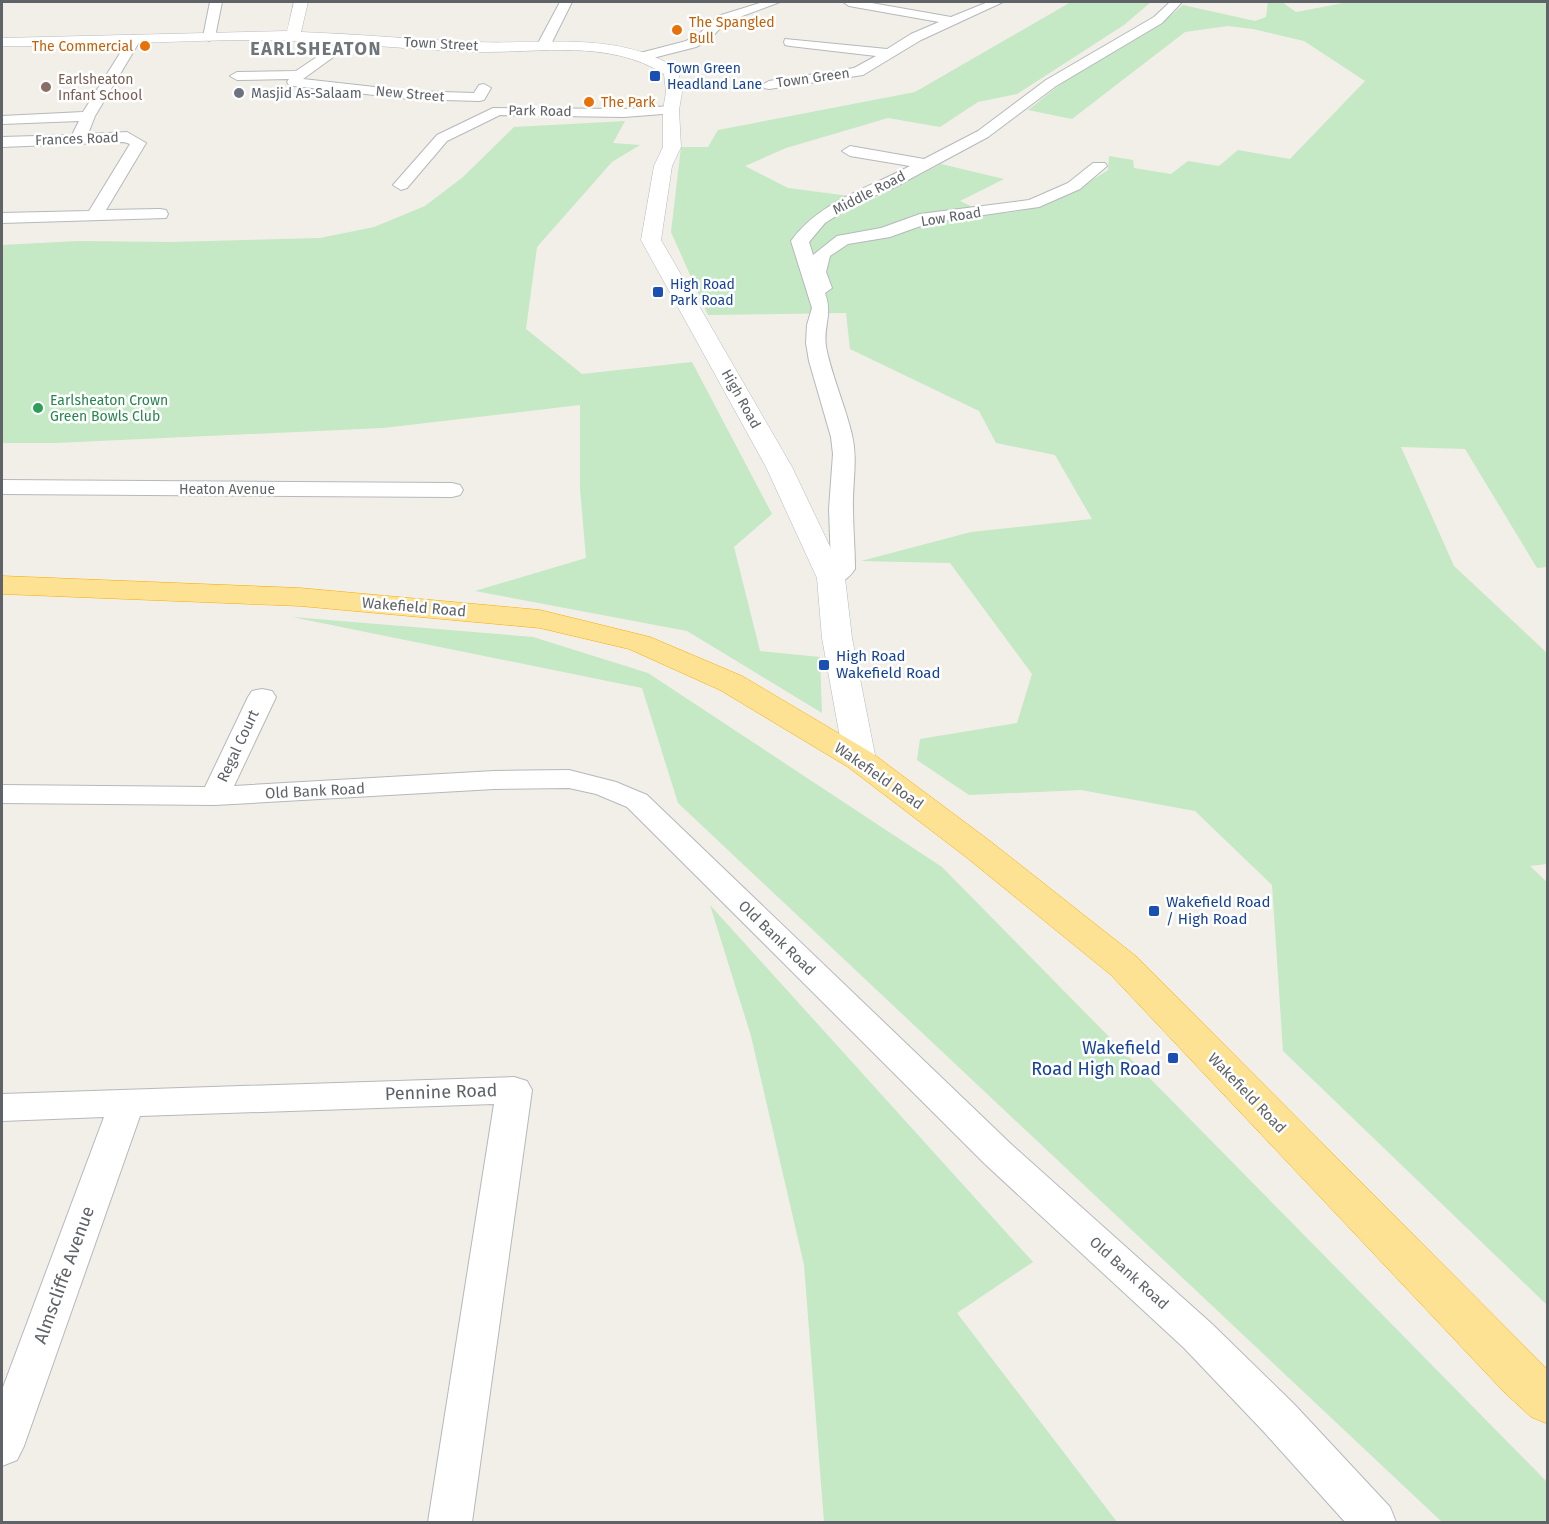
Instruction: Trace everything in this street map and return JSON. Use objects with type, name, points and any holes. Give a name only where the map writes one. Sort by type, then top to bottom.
[{"type":"highway","name":"Wakefield Road","points":[[2,585],[300,597],[540,619],[639,643],[731,683],[860,760],[978,849],[1124,966],[1521,1377],[1548,1402]]},
{"type":"street","points":[[209,37],[216,2]]},
{"type":"street","points":[[293,36],[301,2]]},
{"type":"street","points":[[543,47],[566,2]]},
{"type":"street","points":[[645,56],[691,44],[704,37],[722,19],[774,2]]},
{"type":"street","points":[[849,2],[952,21]]},
{"type":"street","name":"Town Green","points":[[769,85],[858,72],[916,37],[997,2]]},
{"type":"street","name":"Middle Road","points":[[831,578],[843,569],[841,507],[844,453],[834,405],[818,358],[815,321],[820,308],[800,241],[819,219],[846,202],[890,184],[924,164],[983,135],[1051,83],[1158,20],[1176,2]]},
{"type":"street","points":[[926,16],[976,11]]},
{"type":"street","name":"Town Street","points":[[2,42],[293,36],[477,47],[606,47],[645,56]]},
{"type":"street","points":[[78,138],[88,116],[135,39]]},
{"type":"street","points":[[237,76],[299,75],[349,39]]},
{"type":"street","name":"Town Green","points":[[790,42],[888,53]]},
{"type":"street","name":"High Road","points":[[645,56],[672,72],[674,92],[671,110],[672,147],[663,166],[651,240],[779,467],[831,578],[837,638],[860,760]]},
{"type":"street","name":"New Street","points":[[299,75],[294,82],[410,95],[479,97],[484,87]]},
{"type":"street","name":"Park Road","points":[[401,184],[442,138],[498,111],[624,113],[671,110]]},
{"type":"street","name":"Frances Road","points":[[3,122],[88,116]]},
{"type":"street","name":"Frances Road","points":[[2,142],[127,137],[138,143],[94,216]]},
{"type":"street","points":[[850,151],[924,164]]},
{"type":"street","name":"Low Road","points":[[820,308],[827,300],[817,272],[822,254],[843,240],[884,233],[926,219],[1033,204],[1074,186],[1099,166]]},
{"type":"street","points":[[2,218],[160,214]]},
{"type":"street","name":"Heaton Avenue","points":[[2,487],[452,490]]},
{"type":"street","name":"Regal Court","points":[[215,796],[262,697]]},
{"type":"street","name":"Old Bank Road","points":[[2,795],[215,796],[494,780],[569,779],[606,788],[637,801],[991,1147],[1198,1336],[1279,1418],[1374,1522]]},
{"type":"street","name":"Pennine Road","points":[[2,1107],[514,1090],[450,1522]]},
{"type":"street","name":"Almscliffe Avenue","points":[[2,1446],[127,1103]]},
{"type":"green space","points":[[1071,2],[1151,2],[1124,25],[1017,94],[978,102],[940,127],[888,118],[786,148],[745,166],[788,188],[873,199],[941,164],[1004,179],[960,201],[985,211],[1000,213],[1029,209],[1070,193],[1108,170],[1109,156],[1133,160],[1134,168],[1171,174],[1188,161],[1219,166],[1238,150],[1290,159],[1365,81],[1304,41],[1253,29],[1228,26],[1185,32],[1072,119],[1028,110],[1084,67],[1150,29],[1183,5],[1255,21],[1266,17],[1268,2],[1282,2],[1296,12],[1349,2],[1547,2],[1547,567],[1537,568],[1465,449],[1401,447],[1454,566],[1547,653],[1547,864],[1530,866],[1548,883],[1547,1305],[1283,1051],[1272,885],[1195,811],[1081,790],[969,795],[917,760],[920,739],[1017,723],[1032,674],[950,563],[861,561],[971,532],[1092,519],[1055,455],[996,443],[979,411],[850,349],[846,313],[708,315],[671,232],[681,147],[708,147],[718,130],[915,92]]},
{"type":"green space","points":[[625,121],[613,143],[640,145],[612,162],[537,247],[526,329],[582,374],[692,362],[772,514],[734,547],[760,651],[820,657],[822,713],[687,631],[475,591],[586,558],[580,489],[580,405],[383,428],[55,443],[2,443],[2,245],[78,241],[171,242],[320,238],[374,227],[425,206],[463,177],[514,127]]},
{"type":"green space","points":[[292,617],[533,637],[648,673],[942,867],[1547,1482],[1547,1522],[1442,1522],[678,803],[642,688]]},
{"type":"green space","points":[[710,905],[1033,1262],[957,1313],[1117,1522],[824,1522],[804,1265],[751,1036]]},
{"type":"place","name":"The Spangled Bull","points":[[677,30]]},
{"type":"place","name":"The Commercial","points":[[145,46]]},
{"type":"place","name":"Town Green Headland Lane","points":[[655,76]]},
{"type":"place","name":"Earlsheaton Infant School","points":[[46,87]]},
{"type":"place","name":"Masjid As-Salaam","points":[[239,93]]},
{"type":"place","name":"The Park","points":[[589,102]]},
{"type":"place","name":"High Road Park Road","points":[[658,292]]},
{"type":"place","name":"Earlsheaton Crown Green Bowls Club","points":[[38,408]]},
{"type":"place","name":"High Road Wakefield Road","points":[[824,665]]},
{"type":"place","name":"Wakefield Road / High Road","points":[[1154,911]]},
{"type":"place","name":"Wakefield Road High Road","points":[[1173,1058]]},
{"type":"district","name":"EARLSHEATON","points":[[316,49]]}]
